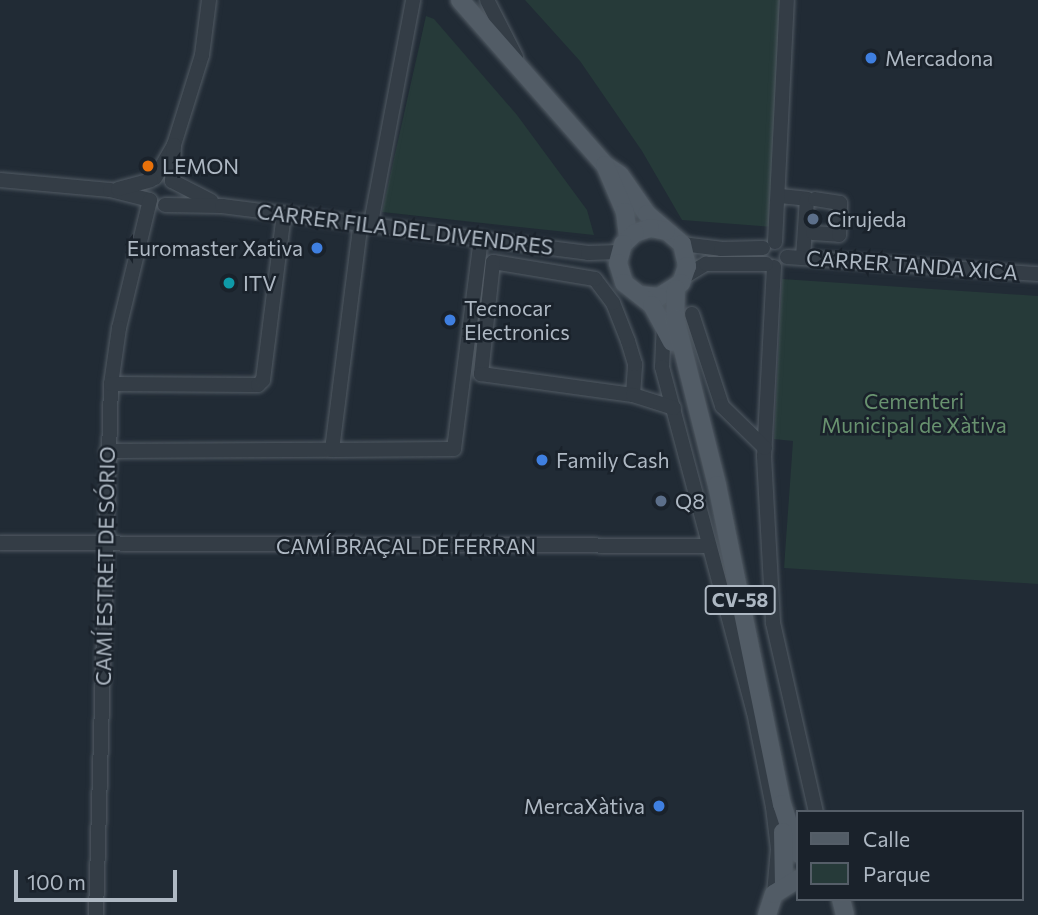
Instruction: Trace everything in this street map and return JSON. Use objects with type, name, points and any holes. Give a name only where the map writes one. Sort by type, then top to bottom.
[{"type":"main road","name":"CV-58","points":[[460,0],[520,64],[605,165],[620,175],[647,214],[682,244],[686,254],[675,318],[782,804],[796,847]]},
{"type":"main road","name":"CV-58","points":[[605,165],[625,212],[622,251],[624,282],[664,321],[694,397]]},
{"type":"main road","points":[[622,251],[642,229],[666,231]]},
{"type":"main road","points":[[640,295],[659,297],[680,283]]},
{"type":"main road","name":"CV-58","points":[[775,899],[782,804]]},
{"type":"street","points":[[174,145],[146,192],[158,203],[175,195],[172,181],[174,145],[202,55],[209,0]]},
{"type":"street","points":[[487,0],[520,64]]},
{"type":"street","points":[[787,0],[780,196],[769,245],[765,452],[773,623],[816,810]]},
{"type":"street","points":[[332,450],[366,223],[413,1]]},
{"type":"street","name":"CARRER FILA DEL DIVENDRES","points":[[110,190],[153,179],[172,181],[222,206]]},
{"type":"street","name":"CARRER FILA DEL DIVENDRES","points":[[0,180],[110,190],[158,203],[284,213],[588,253],[622,251]]},
{"type":"street","points":[[780,196],[811,199],[840,203],[838,234],[806,245],[811,199]]},
{"type":"street","name":"CAMÍ ESTRET DE SÓRIO","points":[[96,915],[107,451],[111,384],[119,328],[147,221],[158,203]]},
{"type":"street","points":[[111,384],[258,385],[263,380],[284,213]]},
{"type":"street","points":[[107,451],[454,449],[481,238]]},
{"type":"street","points":[[680,283],[706,264],[770,266],[787,257],[783,245],[682,244]]},
{"type":"street","name":"CARRER TANDA XICA","points":[[787,257],[806,245],[1038,274]]},
{"type":"street","points":[[634,395],[635,364],[628,341],[613,303],[595,279],[492,262],[481,374],[634,395],[674,408]]},
{"type":"street","points":[[692,314],[722,406],[765,452]]},
{"type":"street","points":[[664,321],[662,368],[707,546],[754,712],[773,807],[778,849],[775,899]]},
{"type":"street","name":"CAMÍ BRAÇAL DE FERRAN","points":[[0,543],[105,547],[707,546]]},
{"type":"green space","points":[[525,0],[781,0],[773,227],[682,220],[642,151],[580,61]]},
{"type":"green space","points":[[426,16],[434,19],[517,115],[587,210],[594,235],[382,212]]},
{"type":"green space","name":"Cementeri Municipal de Xàtiva","points":[[782,279],[1038,296],[1038,584],[784,568],[793,441],[774,439]]},
{"type":"place","name":"Mercadona","points":[[871,58]]},
{"type":"place","name":"LEMON","points":[[148,166]]},
{"type":"place","name":"Cirujeda","points":[[813,219]]},
{"type":"place","name":"Euromaster Xativa","points":[[317,248]]},
{"type":"place","name":"ITV","points":[[229,283]]},
{"type":"place","name":"Tecnocar Electronics","points":[[450,320]]},
{"type":"place","name":"Family Cash","points":[[542,460]]},
{"type":"place","name":"Q8","points":[[661,501]]},
{"type":"place","name":"MercaXàtiva","points":[[659,806]]}]
